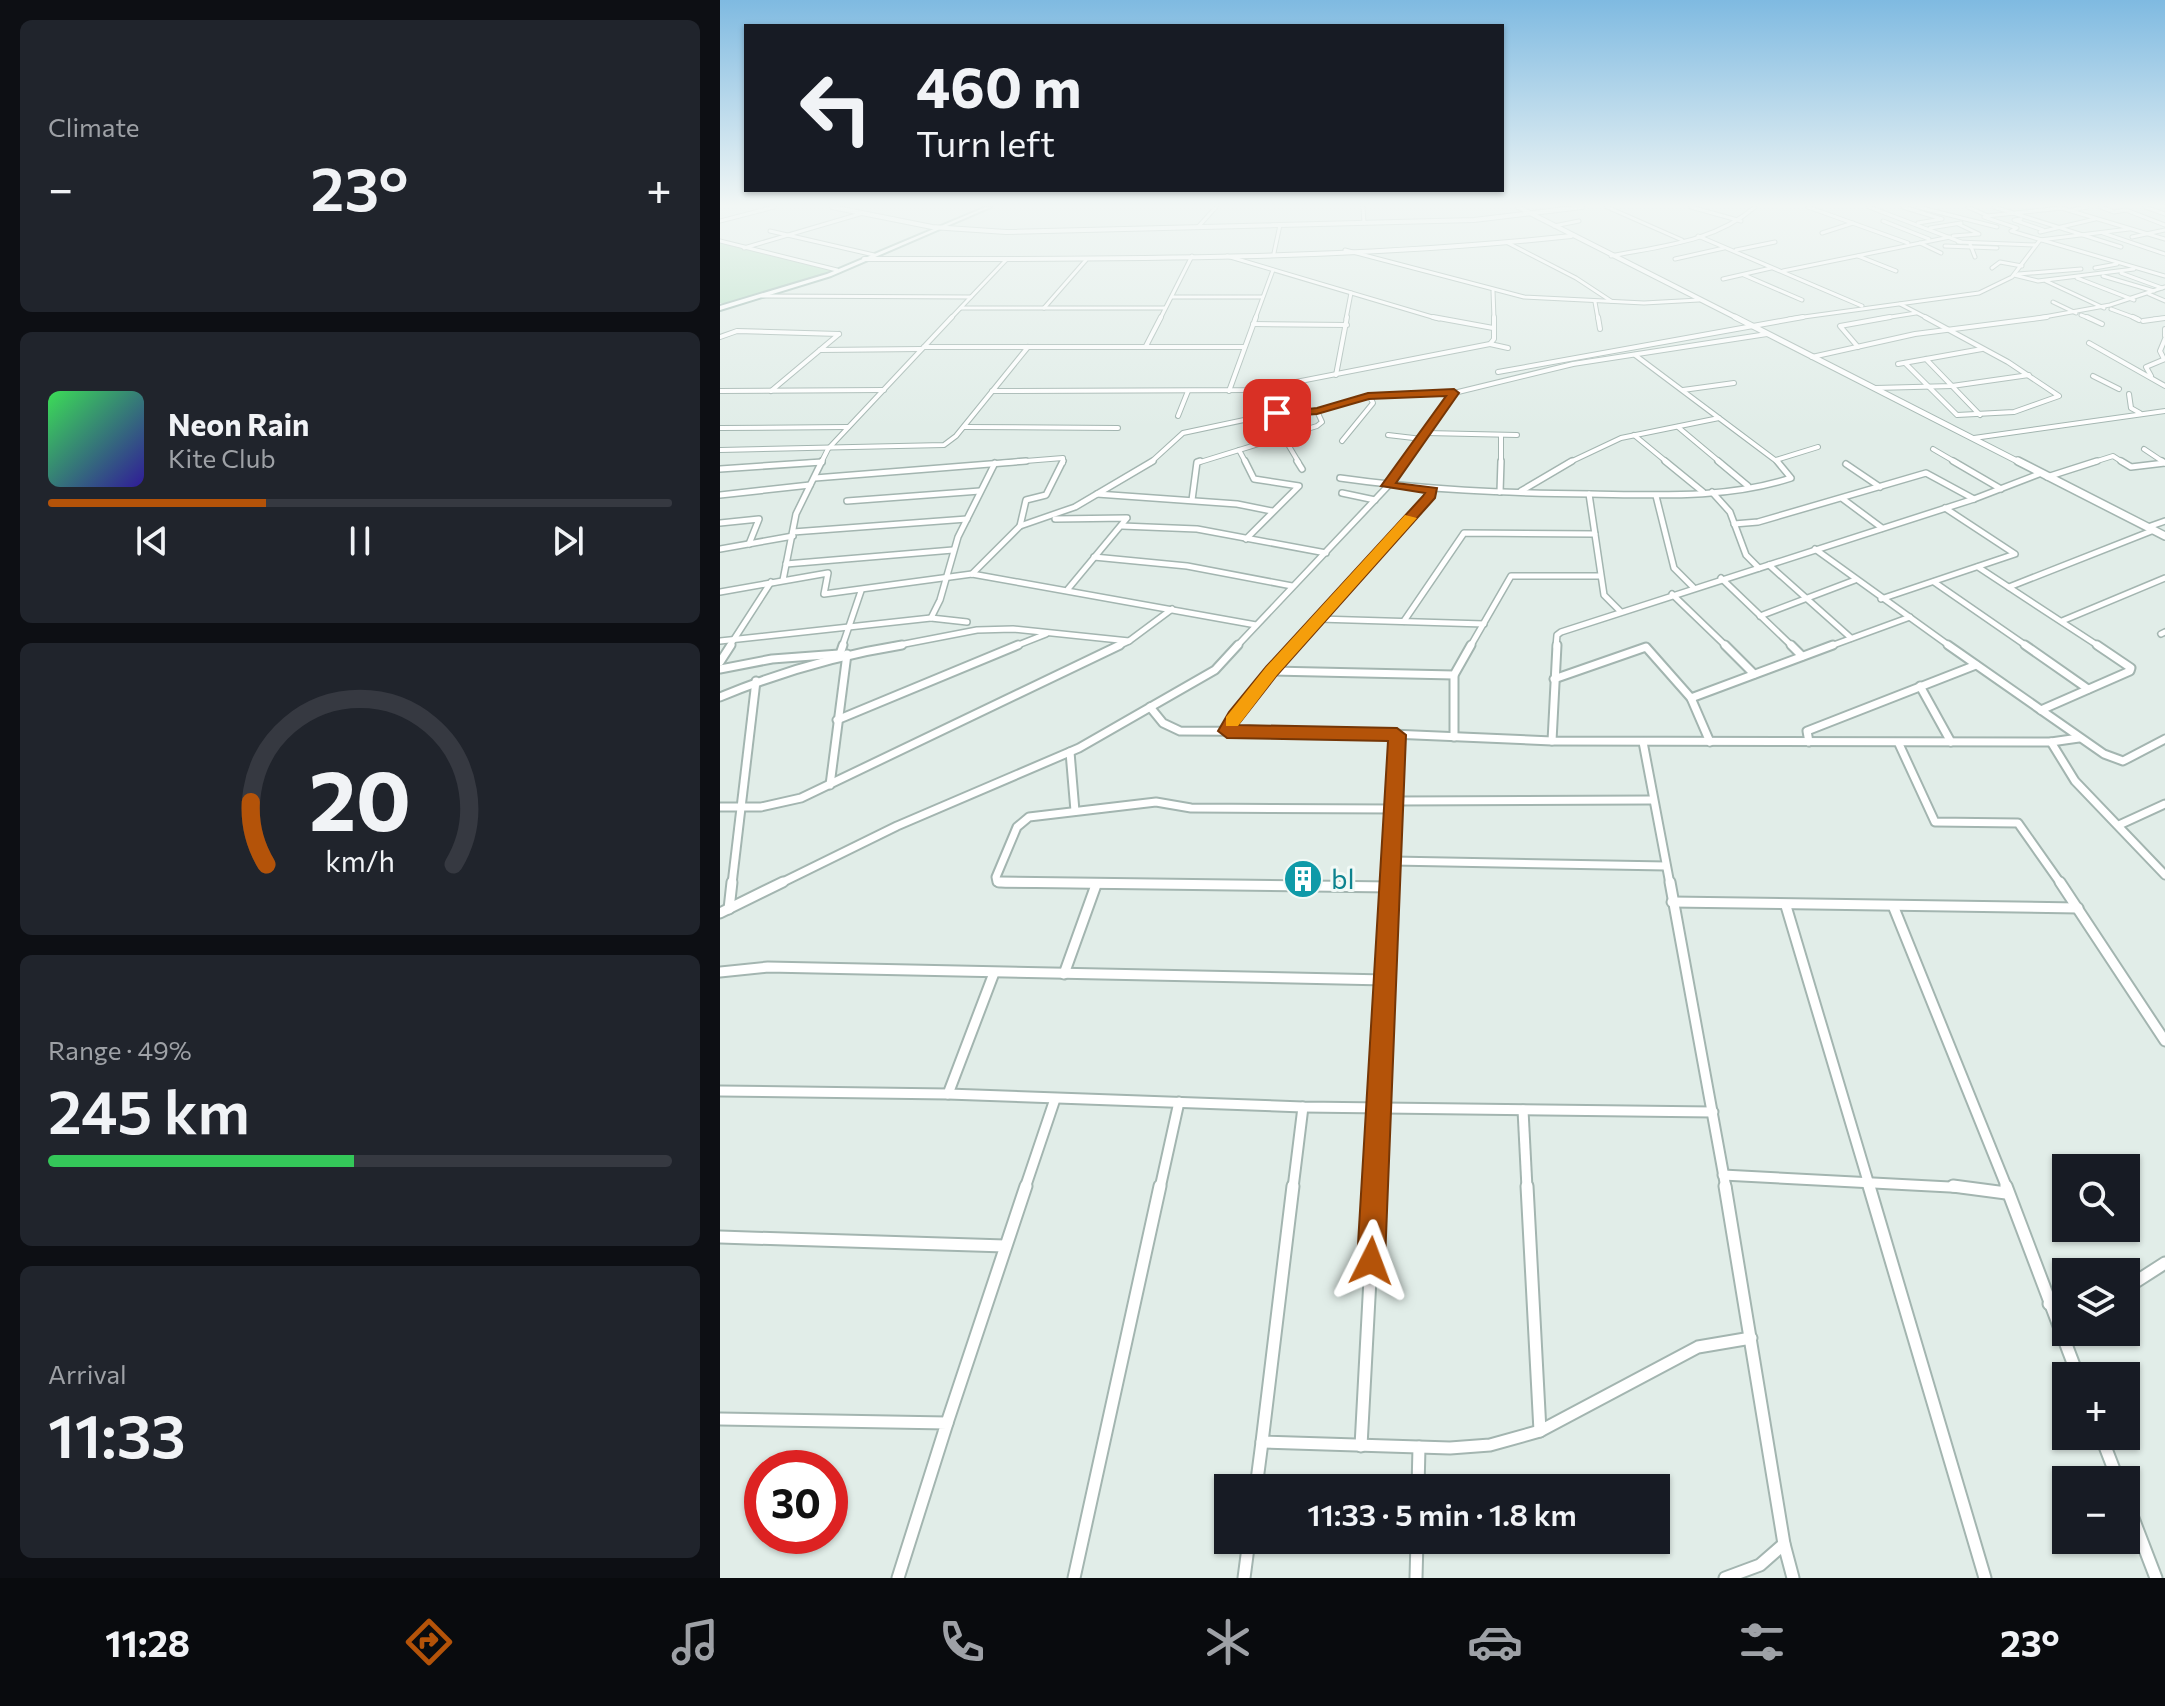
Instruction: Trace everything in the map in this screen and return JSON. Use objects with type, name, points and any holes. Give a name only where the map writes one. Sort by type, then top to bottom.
[{"type":"main road","points":[[721,306],[803,281]]},
{"type":"main road","points":[[721,306],[806,281]]},
{"type":"street","points":[[783,580],[796,514],[828,449],[986,281]]},
{"type":"street","points":[[1044,308],[1068,281]]},
{"type":"street","points":[[1146,346],[1180,281]]},
{"type":"street","points":[[1229,391],[1269,281]]},
{"type":"street","points":[[1309,281],[1451,323],[1493,328]]},
{"type":"street","points":[[1456,281],[1493,291],[1595,302],[1699,300]]},
{"type":"street","points":[[1580,281],[1613,302]]},
{"type":"street","points":[[1660,281],[2165,536]]},
{"type":"street","points":[[1757,281],[1802,300]]},
{"type":"street","points":[[1804,281],[1863,307]]},
{"type":"street","points":[[1498,372],[1749,325],[1979,293],[2007,281]]},
{"type":"street","points":[[2045,281],[2141,321],[2165,318]]},
{"type":"street","points":[[2084,281],[2134,300]]},
{"type":"street","points":[[2118,281],[2154,291]]},
{"type":"street","points":[[2145,281],[2164,287]]},
{"type":"street","points":[[1812,357],[1946,329],[2078,314],[2134,300],[2164,287]]},
{"type":"street","points":[[1490,344],[1493,291]]},
{"type":"street","points":[[1336,375],[1351,293]]},
{"type":"street","points":[[2149,294],[2165,301]]},
{"type":"street","points":[[762,296],[971,297]]},
{"type":"street","points":[[1172,297],[1262,297]]},
{"type":"street","points":[[1595,302],[1600,329]]},
{"type":"street","points":[[2053,302],[2102,324]]},
{"type":"street","points":[[1898,303],[2029,375],[2058,393],[2058,398],[2014,412],[1957,415],[1905,363]]},
{"type":"street","points":[[961,308],[1165,308]]},
{"type":"street","points":[[1858,347],[1840,326],[1916,313]]},
{"type":"street","points":[[1253,324],[1347,325]]},
{"type":"street","points":[[2165,329],[2160,351],[2165,359],[2146,367],[2147,373],[2165,386]]},
{"type":"street","points":[[720,337],[737,331],[839,334],[771,391]]},
{"type":"street","points":[[1049,519],[1160,457],[1170,442],[1183,433],[1277,413],[1317,411],[1368,396],[1454,393],[1563,366],[1767,334]]},
{"type":"street","points":[[2089,343],[2159,382]]},
{"type":"street","points":[[992,391],[1255,390],[1490,344],[1508,348]]},
{"type":"street","points":[[720,450],[938,447],[952,440],[964,427],[1028,347]]},
{"type":"street","points":[[820,350],[1244,347]]},
{"type":"street","points":[[1898,364],[1983,348]]},
{"type":"street","points":[[1340,478],[1433,490],[1656,496],[1712,492],[1791,478],[1776,460],[1635,354]]},
{"type":"street","points":[[1926,359],[1980,415]]},
{"type":"street","points":[[1875,388],[1929,388],[2029,375]]},
{"type":"street","points":[[2093,376],[2129,395],[2131,408],[2138,414]]},
{"type":"street","points":[[2109,377],[2119,389]]},
{"type":"street","points":[[1683,390],[1734,383]]},
{"type":"street","points":[[720,391],[884,390]]},
{"type":"street","points":[[1178,416],[1188,391]]},
{"type":"street","points":[[720,913],[897,826],[1070,752],[1215,670],[1388,486],[1454,393]]},
{"type":"street","points":[[1342,441],[1373,403],[1368,396]]},
{"type":"street","points":[[2138,414],[2146,409]]},
{"type":"street","points":[[1192,500],[1195,464],[1320,424],[1317,411]]},
{"type":"street","points":[[1974,438],[2165,411]]},
{"type":"street","points":[[1519,492],[1585,453],[1634,435],[1719,418]]},
{"type":"street","points":[[720,428],[848,427]]},
{"type":"street","points":[[964,427],[1118,428]]},
{"type":"street","points":[[1678,427],[1748,486]]},
{"type":"street","points":[[1388,435],[1517,435]]},
{"type":"street","points":[[1500,492],[1501,435]]},
{"type":"street","points":[[1634,435],[1703,492]]},
{"type":"street","points":[[1283,436],[1302,469]]},
{"type":"street","points":[[1776,460],[1818,447]]},
{"type":"street","points":[[1933,449],[2001,489]]},
{"type":"street","points":[[1552,741],[1557,635],[1693,587],[2043,475],[2113,456],[2131,467],[2165,463],[2144,449]]},
{"type":"street","points":[[720,460],[729,450]]},
{"type":"street","points":[[1239,450],[1254,479],[1298,484],[1246,539]]},
{"type":"street","points":[[815,478],[1058,458],[1065,461],[1046,495],[1026,500],[1020,526]]},
{"type":"street","points":[[720,469],[822,462]]},
{"type":"street","points":[[931,618],[944,599],[945,578],[953,550],[995,463]]},
{"type":"street","points":[[1846,464],[1880,487]]},
{"type":"street","points":[[1734,524],[1758,522],[1931,473],[1974,499]]},
{"type":"street","points":[[720,495],[810,485]]},
{"type":"street","points":[[1227,731],[1235,716],[1272,671],[1433,490]]},
{"type":"street","points":[[847,501],[980,491]]},
{"type":"street","points":[[1712,492],[1730,512],[1746,555],[1759,568]]},
{"type":"street","points":[[1342,493],[1375,500]]},
{"type":"street","points":[[1095,494],[1192,500],[1272,511]]},
{"type":"street","points":[[1589,494],[1604,595],[1621,612]]},
{"type":"street","points":[[1656,496],[1674,568],[1693,587]]},
{"type":"street","points":[[1843,499],[1882,528]]},
{"type":"street","points":[[1881,599],[2015,554],[1945,508]]},
{"type":"street","points":[[972,574],[1020,526],[1049,519],[1127,518],[1068,589]]},
{"type":"street","points":[[720,523],[759,519],[749,544]]},
{"type":"street","points":[[720,549],[793,534],[967,519]]},
{"type":"street","points":[[2009,587],[2165,521]]},
{"type":"street","points":[[1122,526],[1197,529],[1326,553]]},
{"type":"street","points":[[1404,621],[1464,533],[1595,534]]},
{"type":"street","points":[[1815,549],[1881,599],[2104,754],[2123,761],[2165,739]]},
{"type":"street","points":[[786,564],[953,550]]},
{"type":"street","points":[[1094,557],[1187,566],[1292,586]]},
{"type":"street","points":[[1769,565],[1809,597],[1851,638]]},
{"type":"street","points":[[1978,567],[2131,668],[2041,710]]},
{"type":"street","points":[[720,592],[828,573],[824,594],[972,574],[1256,625]]},
{"type":"street","points":[[1454,737],[1454,675],[1511,576],[1600,576]]},
{"type":"street","points":[[1721,578],[1802,656]]},
{"type":"street","points":[[2062,621],[2165,578]]},
{"type":"street","points":[[1760,616],[1855,580]]},
{"type":"street","points":[[720,662],[771,582]]},
{"type":"street","points":[[1934,582],[2088,689]]},
{"type":"street","points":[[830,785],[842,656],[847,629],[861,591]]},
{"type":"street","points":[[1672,594],[1754,674]]},
{"type":"street","points":[[720,807],[783,803],[830,785],[1129,641],[1173,609]]},
{"type":"street","points":[[1691,698],[1910,617]]},
{"type":"street","points":[[720,641],[931,618],[967,622]]},
{"type":"street","points":[[1319,619],[1484,624]]},
{"type":"street","points":[[720,697],[782,671],[977,630],[1129,641]]},
{"type":"street","points":[[837,720],[1050,633]]},
{"type":"street","points":[[1554,679],[1646,647],[1691,698],[1710,742]]},
{"type":"street","points":[[720,669],[772,659],[842,656]]},
{"type":"street","points":[[1809,742],[1807,731],[1976,665]]},
{"type":"street","points":[[1272,671],[1454,675]]},
{"type":"street","points":[[729,909],[732,870],[744,806],[756,681]]},
{"type":"street","points":[[1920,686],[1951,742]]},
{"type":"street","points":[[1150,707],[1163,723],[1180,731],[1552,741],[1899,744],[2051,742],[2079,738]]},
{"type":"street","points":[[1361,1446],[1392,887],[1397,735]]},
{"type":"street","points":[[1643,742],[1713,1112],[1784,1544],[1793,1578]]},
{"type":"street","points":[[2051,742],[2075,781],[2165,875]]},
{"type":"street","points":[[1899,744],[1935,822],[2018,823],[2165,1041]]},
{"type":"street","points":[[1070,752],[1075,811]]},
{"type":"street","points":[[1392,887],[1096,885],[997,882],[996,877],[1023,819],[1075,811],[1156,802],[1191,808],[1652,800]]},
{"type":"street","points":[[2119,825],[2165,804]]},
{"type":"street","points":[[1393,861],[1666,866]]},
{"type":"street","points":[[720,873],[732,870]]},
{"type":"street","points":[[1064,974],[1096,885]]},
{"type":"street","points":[[1672,902],[1894,908],[2078,908]]},
{"type":"street","points":[[1786,906],[1866,1185],[1985,1578]]},
{"type":"street","points":[[1894,908],[2006,1193],[2048,1290],[2049,1304],[2072,1362]]},
{"type":"street","points":[[720,972],[768,967],[1386,980]]},
{"type":"street","points":[[948,1094],[994,973]]},
{"type":"street","points":[[720,1091],[948,1094],[1303,1107],[1713,1112]]},
{"type":"street","points":[[898,1578],[1055,1099]]},
{"type":"street","points":[[1074,1578],[1179,1102]]},
{"type":"street","points":[[1258,1474],[1303,1107]]},
{"type":"street","points":[[1523,1110],[1540,1431]]},
{"type":"street","points":[[1723,1175],[1866,1185],[1934,1184],[2006,1193]]},
{"type":"street","points":[[720,1237],[1005,1246]]},
{"type":"street","points":[[2140,1279],[2165,1263]]},
{"type":"street","points":[[1262,1442],[1419,1447],[1490,1445],[1540,1431],[1698,1347],[1751,1338]]},
{"type":"street","points":[[720,1419],[947,1423]]},
{"type":"street","points":[[1418,1474],[1419,1447]]},
{"type":"street","points":[[2140,1536],[2156,1578]]},
{"type":"street","points":[[1725,1578],[1760,1565],[1784,1544]]},
{"type":"street","points":[[1244,1578],[1247,1554]]},
{"type":"street","points":[[1416,1578],[1417,1554]]},
{"type":"green space","points":[[720,281],[803,281],[724,304],[720,303]]},
{"type":"slow traffic","points":[[1232,722],[1272,671],[1410,518]]},
{"type":"place","name":"bl","points":[[1303,879]]},
{"type":"route","points":[[1277,413],[1317,411],[1368,396],[1454,393],[1388,486],[1433,490],[1428,498],[1272,671],[1235,716],[1227,731],[1397,735],[1396,809],[1371,1261]]}]
